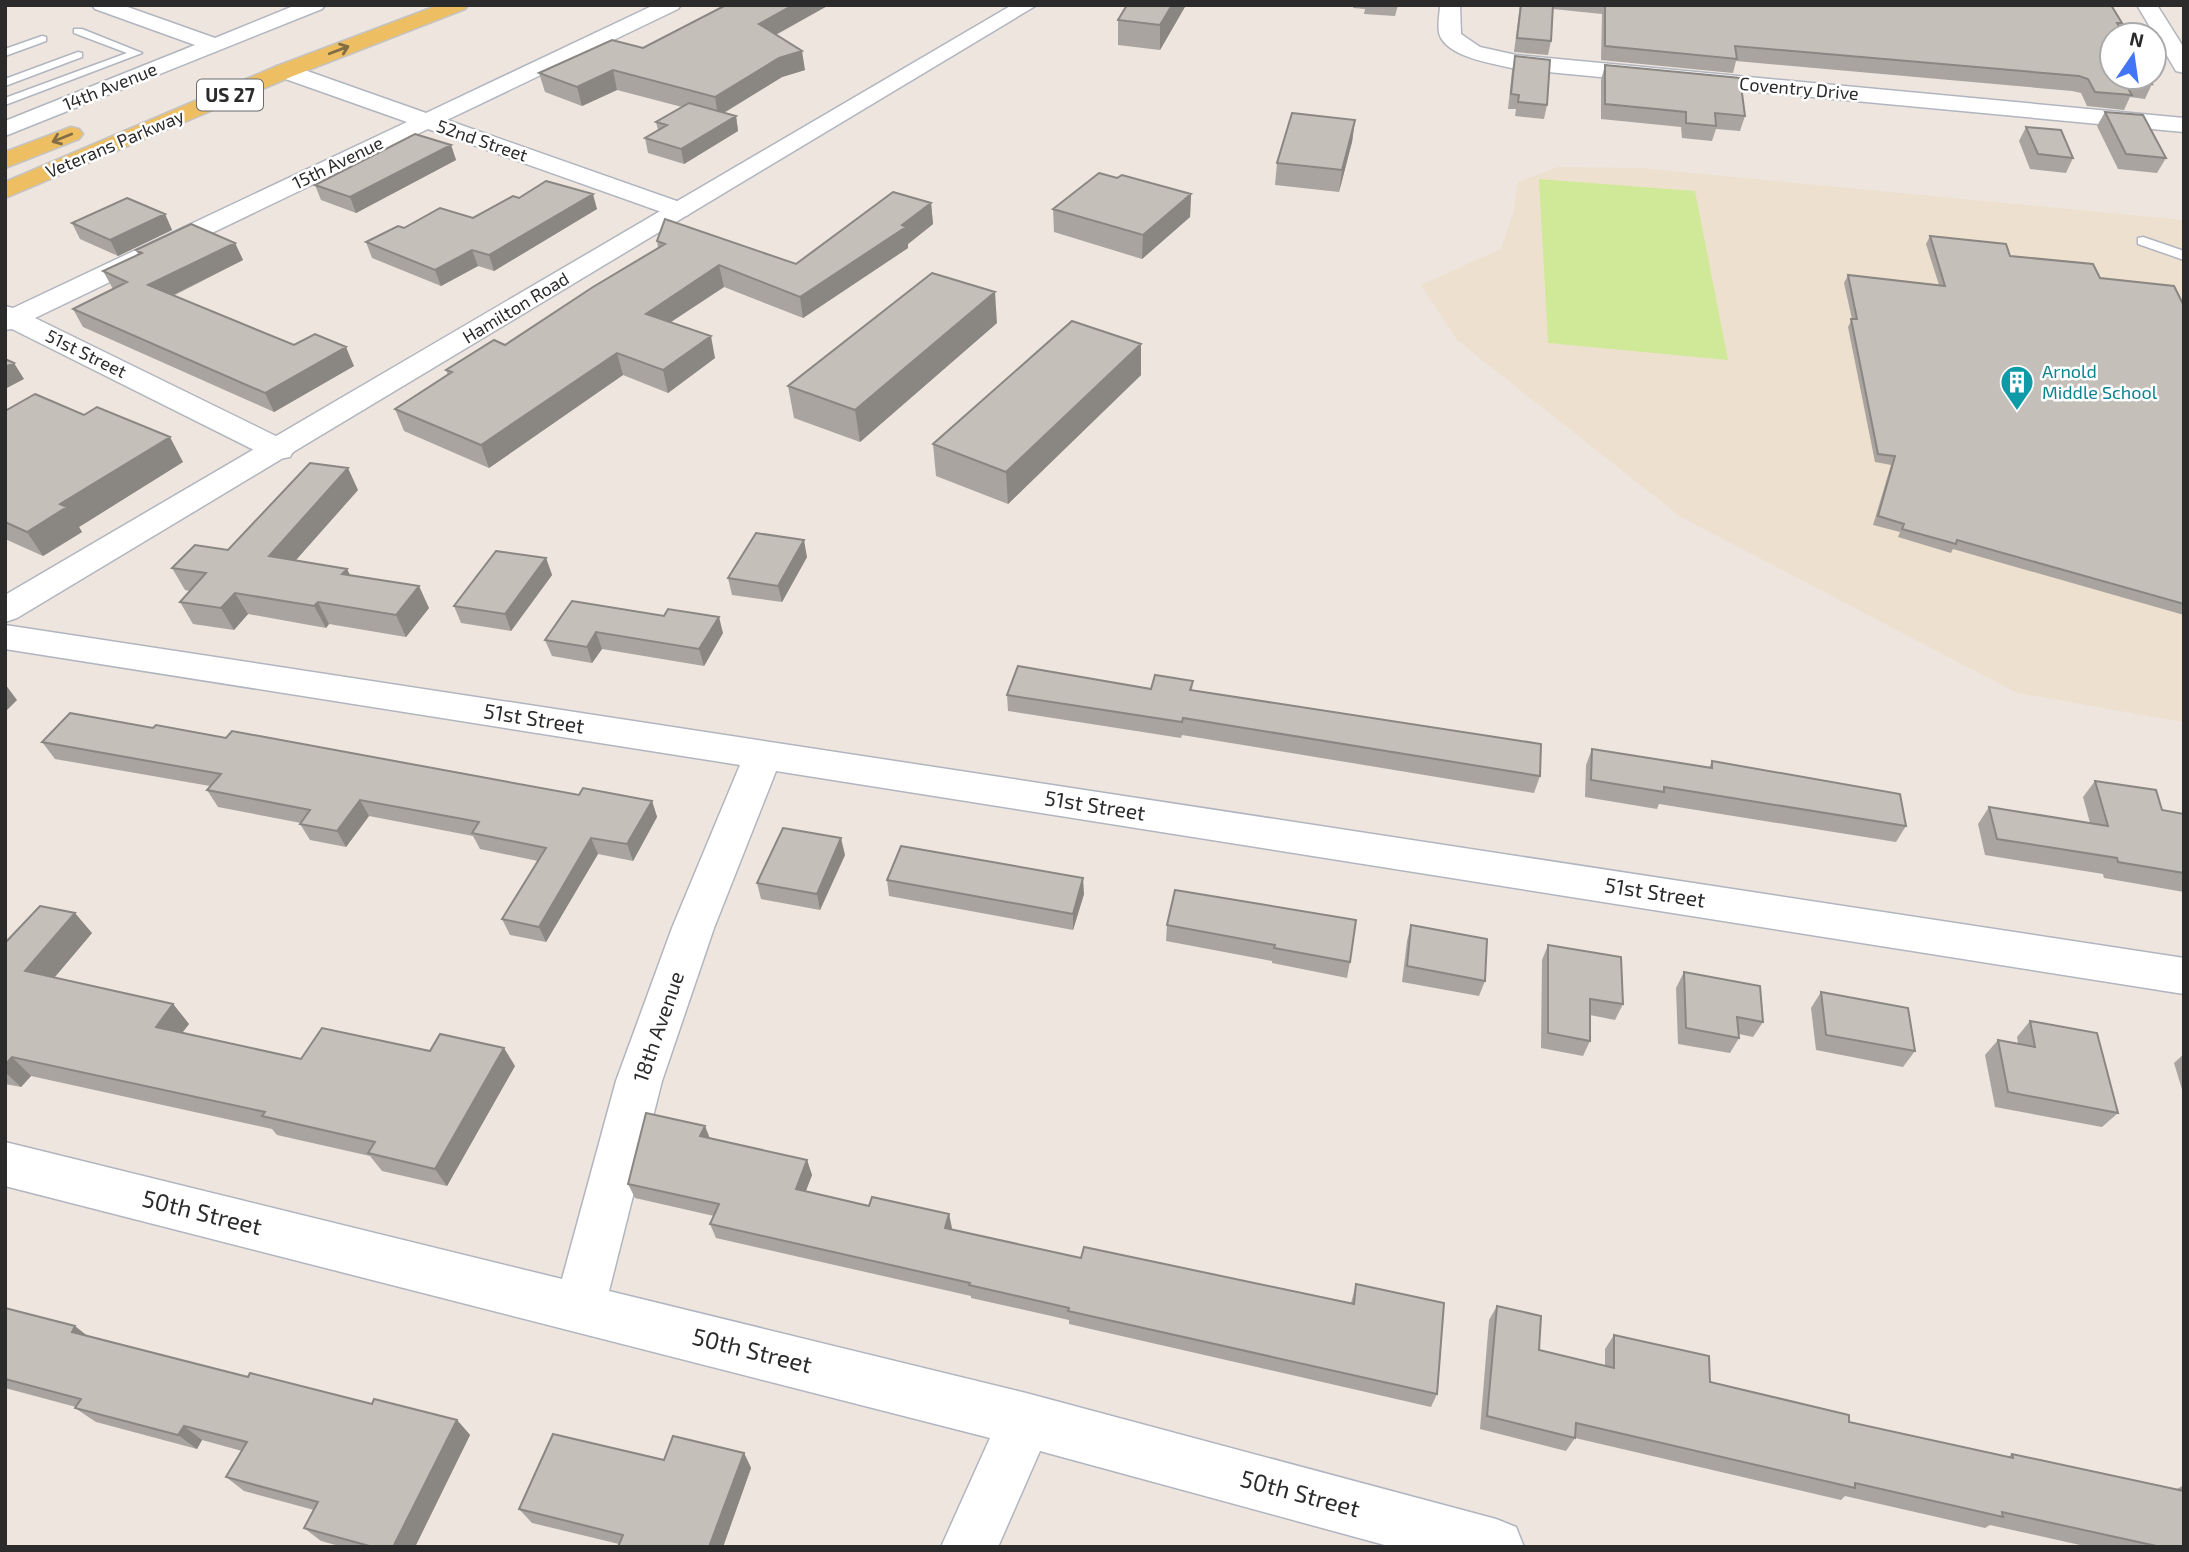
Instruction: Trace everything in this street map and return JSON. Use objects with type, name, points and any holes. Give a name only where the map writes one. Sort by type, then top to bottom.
[{"type":"main road","points":[[373,14],[399,5]]},
{"type":"main road","name":"Veterans Parkway","points":[[5,191],[285,71],[458,5]]},
{"type":"main road","name":"Veterans Parkway","points":[[5,161],[92,126]]},
{"type":"street","points":[[102,5],[215,45],[315,5]]},
{"type":"street","name":"15th Avenue","points":[[8,318],[671,5]]},
{"type":"street","name":"Hamilton Road","points":[[5,610],[1027,5]]},
{"type":"street","name":"Coventry Drive","points":[[1450,5],[1450,36],[1473,52],[1516,62],[2184,125]]},
{"type":"street","points":[[2147,5],[2184,66]]},
{"type":"street","name":"14th Avenue","points":[[5,129],[215,45]]},
{"type":"street","name":"52nd Street","points":[[285,71],[679,210]]},
{"type":"street","name":"51st Street","points":[[8,318],[279,450]]},
{"type":"street","name":"51st Street","points":[[5,637],[2184,976]]},
{"type":"street","name":"18th Avenue","points":[[580,1307],[639,1081],[693,928],[763,755]]},
{"type":"street","name":"50th Street","points":[[5,1164],[1026,1420],[1496,1547]]},
{"type":"street","points":[[970,1547],[1026,1420]]},
{"type":"lane","points":[[5,102],[137,53],[78,31]]},
{"type":"lane","points":[[5,53],[42,39]]},
{"type":"lane","points":[[10,81],[78,55]]},
{"type":"lane","points":[[5,59],[33,72]]},
{"type":"lane","points":[[10,81],[66,104]]},
{"type":"lane","points":[[2143,241],[2184,256]]},
{"type":"shaded area","points":[[1558,167],[1640,168],[2184,220],[2184,722],[2017,693],[1681,517],[1457,340],[1421,285],[1501,249],[1513,213],[1518,182]]},
{"type":"green space","points":[[1539,179],[1695,191],[1728,360],[1548,343]]},
{"type":"building","points":[[726,5],[793,5],[759,24],[802,51],[779,58],[715,97],[613,70],[577,87],[539,73],[612,40],[643,48]]},
{"type":"building","points":[[1127,5],[1172,5],[1160,25],[1118,20]]},
{"type":"building","points":[[1521,5],[1553,5],[1551,41],[1517,38]]},
{"type":"building","points":[[1605,5],[2111,5],[2121,21],[2098,21],[2098,91],[2130,91],[2132,95],[2095,92],[2088,79],[2079,76],[1735,46],[1737,59],[1605,46]]},
{"type":"building","points":[[1515,56],[1550,60],[1547,105],[1518,102],[1519,95],[1511,94]]},
{"type":"building","points":[[1605,65],[1740,78],[1745,116],[1715,113],[1716,126],[1686,123],[1686,112],[1605,104]]},
{"type":"building","points":[[689,103],[736,116],[681,149],[645,138],[667,125],[656,122]]},
{"type":"building","points":[[2105,112],[2143,115],[2166,158],[2126,154]]},
{"type":"building","points":[[1292,113],[1355,120],[1342,170],[1277,163]]},
{"type":"building","points":[[2026,127],[2061,130],[2073,158],[2038,154]]},
{"type":"building","points":[[415,134],[451,145],[350,197],[315,185]]},
{"type":"building","points":[[1099,173],[1117,178],[1122,175],[1191,194],[1143,235],[1053,209]]},
{"type":"building","points":[[546,181],[593,194],[489,255],[472,250],[435,270],[366,242],[398,226],[404,228],[440,208],[473,218],[513,196],[519,198]]},
{"type":"building","points":[[893,192],[931,203],[902,225],[906,227],[800,297],[719,265],[646,314],[711,336],[663,370],[617,353],[481,445],[395,409],[452,372],[446,370],[494,340],[505,345],[665,244],[657,241],[665,219],[796,264]]},
{"type":"building","points":[[127,198],[165,214],[110,240],[72,223]]},
{"type":"building","points":[[191,224],[235,243],[148,285],[294,345],[315,334],[346,347],[265,393],[73,309],[127,282],[103,271],[142,253],[136,250]]},
{"type":"building","points":[[1930,236],[2006,244],[2010,256],[2093,264],[2100,278],[2174,286],[2184,306],[2184,604],[1957,540],[1956,544],[1902,529],[1904,524],[1878,516],[1895,456],[1878,454],[1851,319],[1857,319],[1848,275],[1945,286]]},
{"type":"building","points":[[932,273],[995,292],[855,410],[788,386]]},
{"type":"building","points":[[1072,321],[1141,344],[1006,472],[933,444]]},
{"type":"building","points":[[5,359],[14,363],[5,367]]},
{"type":"building","points":[[35,394],[84,415],[97,407],[170,437],[60,504],[67,507],[27,532],[5,522],[5,411]]},
{"type":"building","points":[[310,463],[348,468],[269,556],[347,569],[342,574],[419,586],[396,615],[318,602],[314,606],[235,593],[221,608],[180,602],[206,573],[172,568],[195,545],[228,550]]},
{"type":"building","points":[[756,533],[804,540],[778,586],[728,578]]},
{"type":"building","points":[[496,551],[546,558],[505,614],[454,606]]},
{"type":"building","points":[[572,601],[664,616],[668,609],[719,617],[699,649],[596,632],[587,647],[545,640]]},
{"type":"building","points":[[1018,666],[1151,689],[1155,675],[1193,681],[1190,690],[1541,744],[1540,776],[1183,718],[1182,722],[1007,695]]},
{"type":"building","points":[[70,713],[226,738],[232,731],[579,795],[583,788],[652,801],[627,844],[591,838],[539,927],[502,919],[546,848],[472,833],[479,822],[360,800],[337,831],[300,824],[310,810],[207,790],[221,774],[42,742]]},
{"type":"building","points":[[1592,749],[1712,768],[1712,761],[1900,794],[1906,826],[1664,787],[1664,792],[1591,780]]},
{"type":"building","points":[[2095,781],[2156,790],[2162,810],[2184,814],[2184,873],[2118,862],[2117,858],[1997,839],[1989,807],[2108,826]]},
{"type":"building","points":[[783,828],[841,838],[817,894],[757,883]]},
{"type":"building","points":[[901,846],[1083,878],[1073,914],[887,880]]},
{"type":"building","points":[[1175,890],[1356,920],[1350,962],[1167,925]]},
{"type":"building","points":[[40,906],[75,913],[25,971],[173,1004],[156,1027],[301,1059],[322,1028],[430,1051],[440,1034],[504,1048],[435,1169],[368,1153],[375,1142],[262,1116],[265,1112],[12,1057],[5,1065],[5,943]]},
{"type":"building","points":[[1411,925],[1487,939],[1485,981],[1407,966]]},
{"type":"building","points":[[1548,945],[1621,957],[1623,1004],[1590,999],[1590,1041],[1548,1033]]},
{"type":"building","points":[[1684,972],[1760,986],[1763,1022],[1737,1017],[1739,1038],[1686,1028]]},
{"type":"building","points":[[1821,992],[1908,1008],[1915,1051],[1826,1035]]},
{"type":"building","points":[[2030,1021],[2097,1033],[2118,1113],[2008,1092],[1998,1040],[2035,1047]]},
{"type":"building","points":[[646,1113],[705,1126],[700,1136],[807,1160],[796,1189],[869,1206],[872,1197],[949,1214],[945,1228],[1081,1258],[1084,1247],[1354,1304],[1356,1284],[1444,1303],[1437,1394],[1068,1311],[1069,1308],[969,1285],[970,1283],[710,1224],[719,1204],[628,1184]]},
{"type":"building","points":[[1497,1306],[1541,1316],[1539,1350],[1614,1368],[1614,1335],[1709,1356],[1710,1382],[1849,1415],[1849,1422],[2013,1458],[2012,1454],[2184,1491],[2184,1547],[2161,1547],[2002,1512],[2003,1517],[1855,1483],[1855,1488],[1576,1423],[1575,1438],[1487,1416]]},
{"type":"building","points":[[5,1308],[75,1326],[72,1332],[248,1377],[250,1373],[372,1404],[374,1399],[457,1420],[393,1547],[373,1547],[304,1528],[318,1502],[226,1477],[247,1442],[184,1426],[178,1435],[75,1408],[81,1399],[5,1379]]},
{"type":"building","points":[[553,1434],[664,1460],[673,1436],[744,1453],[709,1547],[618,1547],[623,1535],[519,1509]]},
{"type":"place","name":"Arnold Middle School","points":[[2017,412]]}]
